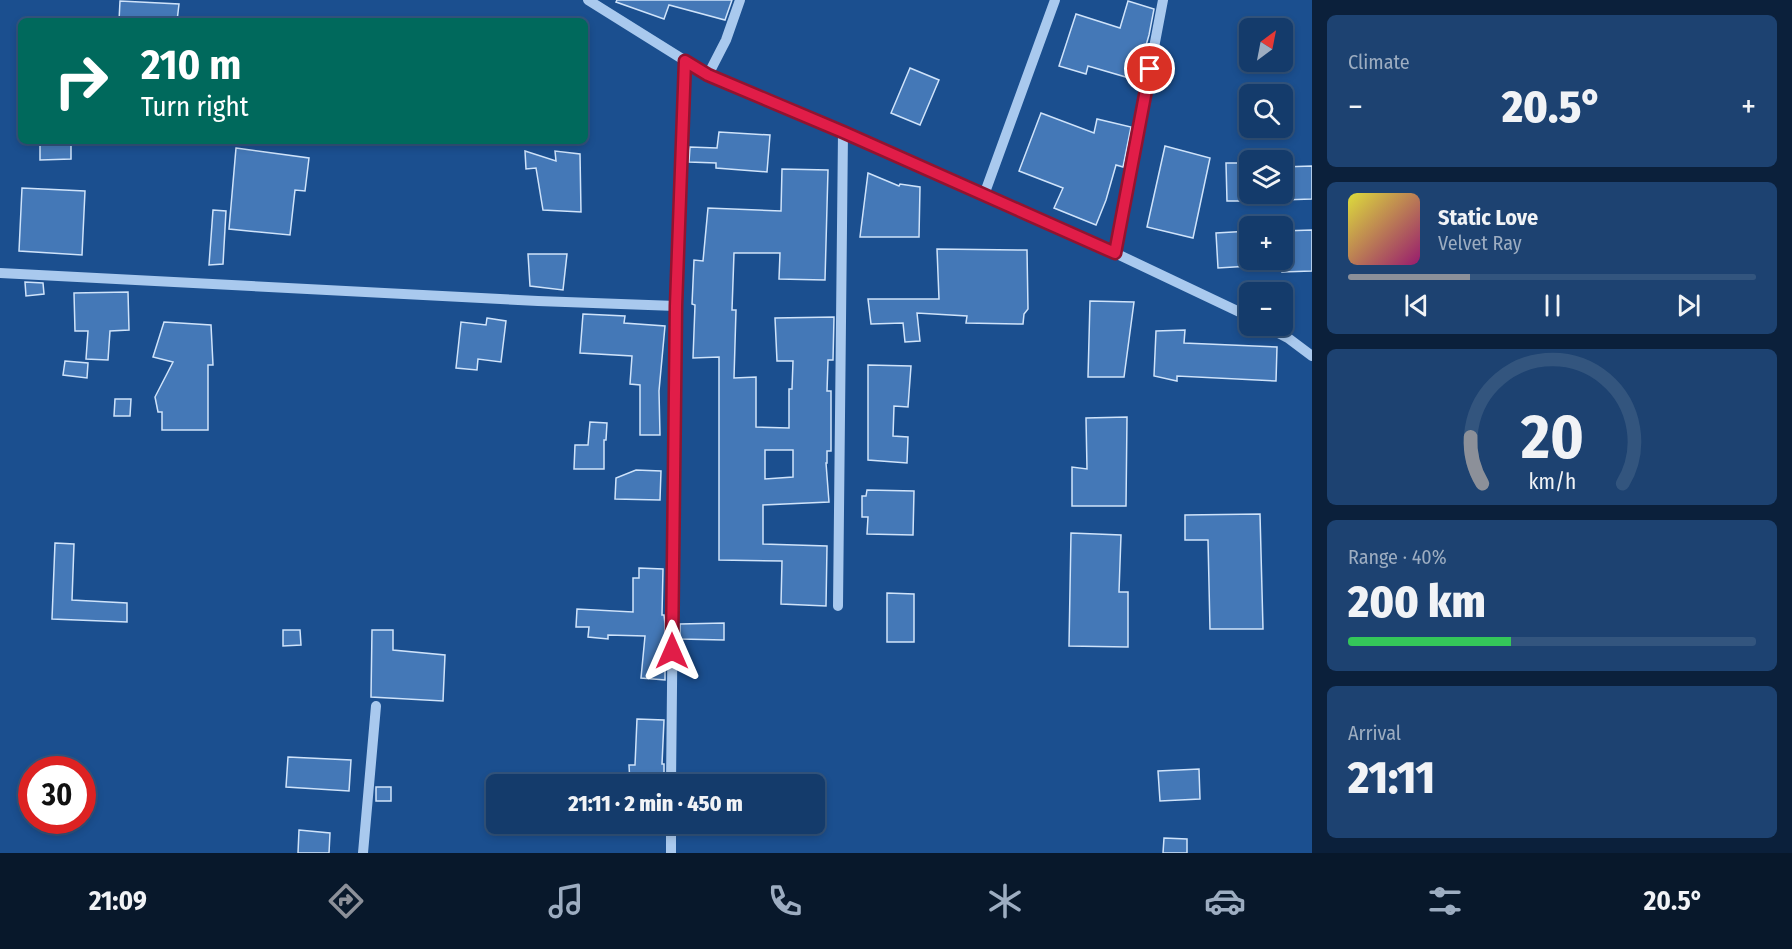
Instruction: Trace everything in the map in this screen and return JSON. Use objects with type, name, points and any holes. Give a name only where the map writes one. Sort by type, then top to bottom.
[{"type":"street","points":[[588,0],[708,75],[843,132],[1115,253],[1239,312]]},
{"type":"street","points":[[708,75],[726,40],[740,0]]},
{"type":"street","points":[[984,195],[1055,0]]},
{"type":"street","points":[[1115,253],[1163,0]]},
{"type":"street","points":[[671,774],[676,306],[685,61]]},
{"type":"street","points":[[838,606],[843,132]]},
{"type":"street","points":[[0,273],[676,306]]},
{"type":"street","points":[[1284,336],[1312,356]]},
{"type":"street","points":[[363,853],[376,706]]},
{"type":"street","points":[[671,834],[671,853]]},
{"type":"building","points":[[617,0],[732,0],[725,20],[669,5],[664,19],[616,2]]},
{"type":"building","points":[[120,1],[179,4],[177,18],[119,18]]},
{"type":"building","points":[[1128,1],[1154,9],[1136,80],[1088,66],[1086,74],[1059,66],[1076,14],[1120,28]]},
{"type":"building","points":[[910,68],[939,80],[920,125],[891,113]]},
{"type":"building","points":[[1041,113],[1094,133],[1097,119],[1131,127],[1123,167],[1116,165],[1096,225],[1054,208],[1063,188],[1019,171]]},
{"type":"building","points":[[719,132],[770,135],[767,172],[716,168],[716,163],[689,162],[690,147],[717,148]]},
{"type":"building","points":[[40,144],[71,144],[71,159],[40,160]]},
{"type":"building","points":[[1165,146],[1210,158],[1193,238],[1147,227]]},
{"type":"building","points":[[236,148],[309,158],[305,191],[295,190],[290,235],[229,229]]},
{"type":"building","points":[[525,151],[556,161],[555,151],[580,154],[581,212],[543,210],[536,168],[526,169]]},
{"type":"building","points":[[1226,163],[1239,163],[1239,201],[1227,201]]},
{"type":"building","points":[[1312,166],[1312,199],[1293,200],[1293,167]]},
{"type":"building","points":[[782,169],[828,170],[825,280],[779,279],[780,253],[734,253],[732,310],[736,310],[734,378],[756,377],[756,427],[789,428],[789,389],[792,389],[793,361],[777,361],[775,318],[834,317],[833,360],[828,360],[827,391],[831,391],[831,451],[827,451],[826,463],[829,502],[763,505],[763,544],[827,546],[826,606],[781,604],[782,561],[719,560],[719,357],[693,358],[694,260],[703,261],[708,208],[781,211]],"holes":[[[765,450],[793,450],[793,477],[765,479]]]},
{"type":"building","points":[[868,173],[899,186],[900,184],[920,187],[919,237],[860,237]]},
{"type":"building","points":[[22,188],[85,191],[82,255],[19,251]]},
{"type":"building","points":[[213,210],[226,211],[223,264],[209,265]]},
{"type":"building","points":[[1312,230],[1312,271],[1282,272],[1282,270],[1293,270],[1293,231]]},
{"type":"building","points":[[1239,232],[1239,267],[1218,268],[1216,233]]},
{"type":"building","points":[[937,249],[1027,250],[1028,309],[1024,314],[1023,324],[966,323],[967,316],[917,313],[920,341],[905,342],[903,323],[871,324],[868,299],[939,299]]},
{"type":"building","points":[[528,254],[567,254],[563,290],[530,286]]},
{"type":"building","points":[[25,282],[43,283],[44,294],[26,296]]},
{"type":"building","points":[[128,292],[129,330],[110,331],[108,360],[86,359],[88,331],[75,331],[74,293]]},
{"type":"building","points":[[1090,301],[1134,302],[1124,377],[1088,377]]},
{"type":"building","points":[[583,314],[625,316],[624,323],[665,326],[659,391],[660,435],[640,435],[640,385],[630,384],[632,356],[580,353]]},
{"type":"building","points":[[487,318],[506,321],[501,362],[478,359],[477,370],[456,368],[461,322],[486,325]]},
{"type":"building","points":[[164,322],[211,325],[213,365],[208,365],[208,430],[162,430],[162,412],[158,412],[155,397],[173,362],[153,357]]},
{"type":"building","points":[[1185,330],[1184,343],[1277,347],[1276,381],[1177,376],[1177,381],[1154,376],[1156,331]]},
{"type":"building","points":[[65,361],[88,363],[87,378],[63,375]]},
{"type":"building","points":[[868,365],[911,366],[908,407],[894,406],[893,436],[908,437],[907,463],[868,460]]},
{"type":"building","points":[[115,399],[131,399],[130,416],[114,416]]},
{"type":"building","points":[[1127,417],[1126,506],[1072,506],[1072,467],[1087,469],[1086,418]]},
{"type":"building","points":[[590,422],[607,423],[606,440],[604,440],[604,469],[574,469],[575,445],[588,445]]},
{"type":"building","points":[[636,470],[661,471],[660,500],[615,499],[616,478]]},
{"type":"building","points":[[867,490],[914,491],[913,535],[867,534],[868,517],[862,517],[862,496],[866,496]]},
{"type":"building","points":[[1260,514],[1263,629],[1210,629],[1208,540],[1185,540],[1185,515]]},
{"type":"building","points":[[1071,533],[1121,535],[1119,592],[1128,592],[1128,647],[1069,646]]},
{"type":"building","points":[[55,543],[74,544],[72,600],[127,603],[127,622],[52,619]]},
{"type":"building","points":[[639,568],[663,569],[662,615],[664,615],[665,624],[665,680],[641,678],[645,636],[608,635],[608,639],[588,637],[589,627],[576,627],[577,609],[633,612],[633,578],[639,578]]},
{"type":"building","points":[[887,593],[914,594],[914,642],[887,642]]},
{"type":"building","points":[[724,623],[724,640],[680,639],[680,624]]},
{"type":"building","points":[[283,630],[300,630],[301,645],[283,646]]},
{"type":"building","points":[[372,630],[393,630],[393,650],[445,655],[443,701],[371,697]]},
{"type":"building","points":[[637,719],[664,720],[662,764],[664,764],[664,774],[629,774],[629,765],[635,765]]},
{"type":"building","points":[[288,757],[351,760],[349,791],[286,787]]},
{"type":"building","points":[[1199,769],[1200,799],[1160,801],[1158,771]]},
{"type":"building","points":[[376,787],[391,787],[391,801],[376,801]]},
{"type":"building","points":[[299,830],[330,833],[329,853],[298,853]]},
{"type":"building","points":[[1164,838],[1187,839],[1187,853],[1163,853]]},
{"type":"route","points":[[672,651],[676,306],[685,61],[708,75],[843,132],[1115,253],[1150,69]]}]
